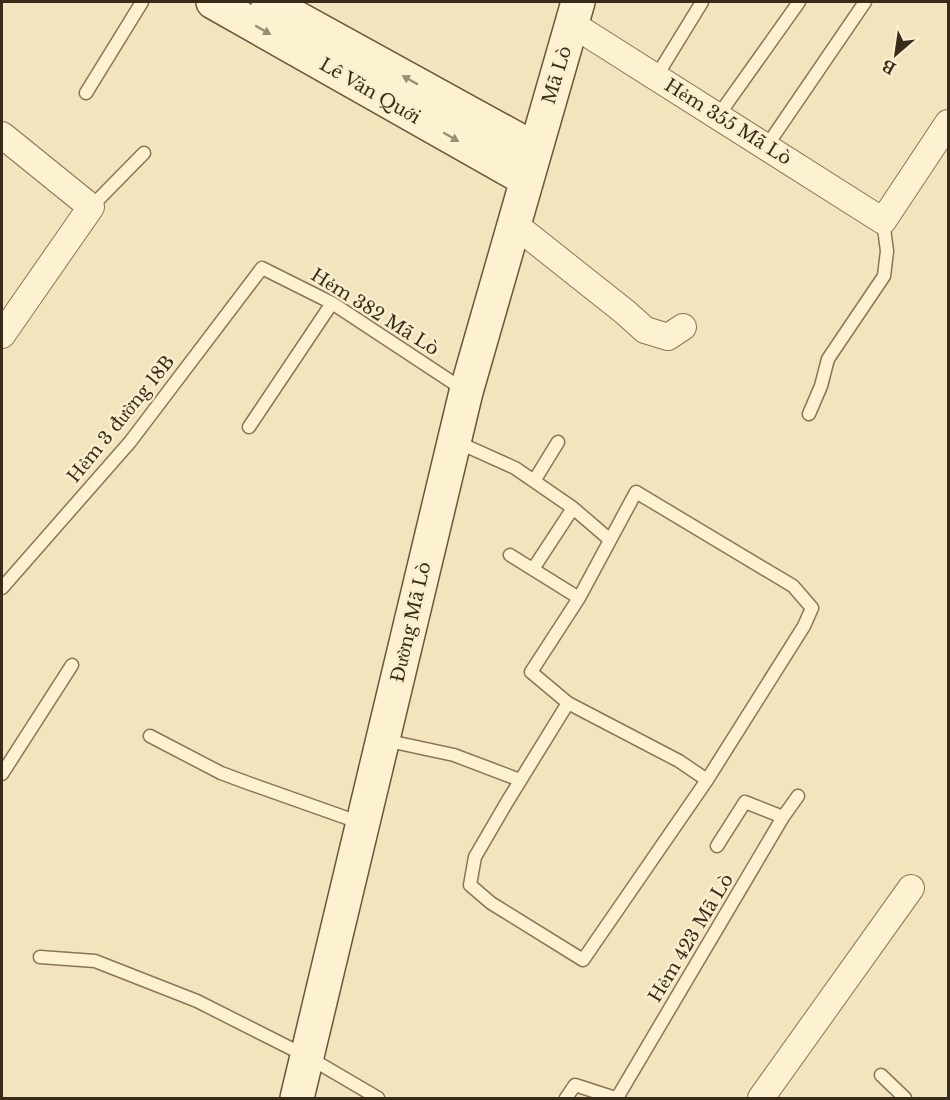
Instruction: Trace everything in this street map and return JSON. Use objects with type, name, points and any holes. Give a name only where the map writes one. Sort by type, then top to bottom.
[{"type":"main road","name":"Lê Văn Quới","points":[[213,2],[527,180]]},
{"type":"main road","name":"Lê Văn Quới","points":[[268,2],[535,149]]},
{"type":"main road","name":"Mã Lò","points":[[535,149],[575,13]]},
{"type":"main road","name":"Đường Mã Lò","points":[[297,1098],[466,392],[535,149]]},
{"type":"street","name":"Hẻm 355 Mã Lò","points":[[575,13],[656,77],[883,220]]},
{"type":"street","points":[[883,220],[948,123]]},
{"type":"street","points":[[2,135],[91,207],[2,335]]},
{"type":"street","points":[[514,224],[645,330],[668,337],[683,327]]},
{"type":"street","points":[[760,1098],[911,888]]},
{"type":"lane","points":[[86,93],[142,2]]},
{"type":"lane","points":[[656,77],[702,2]]},
{"type":"lane","points":[[718,116],[800,2]]},
{"type":"lane","points":[[766,147],[865,2]]},
{"type":"lane","points":[[91,207],[144,153]]},
{"type":"lane","points":[[809,414],[821,386],[828,359],[884,276],[887,251],[883,220]]},
{"type":"lane","name":"Hẻm 382 Mã Lò","points":[[262,268],[332,303],[466,392]]},
{"type":"lane","name":"Hẻm 3 đường 18B","points":[[2,588],[130,442],[262,268]]},
{"type":"lane","points":[[249,427],[332,303]]},
{"type":"lane","points":[[455,441],[514,468],[573,508],[609,539]]},
{"type":"lane","points":[[534,481],[558,442]]},
{"type":"lane","points":[[568,703],[475,857],[470,885],[491,903],[583,960],[707,780],[804,626],[812,608],[793,586],[636,492],[579,598],[531,672],[568,703],[680,761],[707,780]]},
{"type":"lane","points":[[533,569],[573,508]]},
{"type":"lane","points":[[510,555],[579,598]]},
{"type":"lane","points":[[2,774],[72,665]]},
{"type":"lane","points":[[150,736],[221,773],[363,823]]},
{"type":"lane","points":[[382,740],[454,755],[520,780]]},
{"type":"lane","name":"Hẻm 423 Mã Lò","points":[[566,1098],[574,1085],[616,1098],[783,817],[798,796]]},
{"type":"lane","points":[[717,846],[745,802],[783,817]]},
{"type":"lane","points":[[40,957],[95,961],[197,1001],[308,1057],[378,1098]]},
{"type":"lane","points":[[881,1075],[905,1098]]}]
